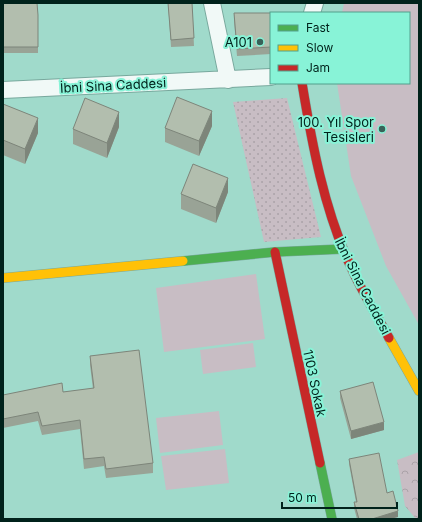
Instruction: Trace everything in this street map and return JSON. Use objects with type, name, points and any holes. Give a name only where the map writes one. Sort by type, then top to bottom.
[{"type":"street","points":[[212,3],[228,80]]},
{"type":"street","name":"İbni Sina Caddesi","points":[[3,90],[270,77]]},
{"type":"street","name":"İbni Sina Caddesi","points":[[302,84],[312,144],[335,229],[350,266],[419,391]]},
{"type":"street","points":[[3,278],[275,252],[343,249]]},
{"type":"street","name":"1103 Sokak","points":[[275,252],[332,519]]},
{"type":"green space","name":"100. Yıl Spor Tesisleri","points":[[344,3],[419,3],[419,325],[386,266],[351,176],[337,84],[410,84],[410,12],[342,12]]},
{"type":"green space","points":[[287,98],[321,237],[264,242],[233,102]]},
{"type":"green space","points":[[256,274],[265,339],[164,352],[156,288]]},
{"type":"green space","points":[[253,343],[256,367],[203,374],[200,350]]},
{"type":"green space","points":[[219,411],[223,445],[160,453],[156,418]]},
{"type":"green space","points":[[225,449],[229,483],[166,490],[161,456]]},
{"type":"green space","points":[[419,452],[419,519],[416,519],[405,506],[397,460]]},
{"type":"building","points":[[3,3],[37,3],[38,47],[3,47]]},
{"type":"building","points":[[168,3],[192,3],[194,38],[171,40]]},
{"type":"building","points":[[234,13],[270,13],[270,47],[237,49]]},
{"type":"building","points":[[177,97],[212,111],[199,141],[165,128]]},
{"type":"building","points":[[85,98],[119,112],[107,143],[73,129]]},
{"type":"building","points":[[3,104],[38,118],[25,149],[3,140]]},
{"type":"building","points":[[193,164],[228,178],[216,208],[181,194]]},
{"type":"building","points":[[139,350],[153,463],[106,469],[104,457],[84,459],[80,420],[42,426],[38,412],[3,419],[3,395],[62,383],[63,392],[94,388],[90,356]]},
{"type":"building","points":[[373,382],[384,422],[351,431],[340,391]]},
{"type":"building","points":[[379,453],[387,493],[393,491],[398,511],[372,519],[359,519],[354,502],[357,502],[349,459]]},
{"type":"traffic: fast","points":[[183,261],[275,252],[343,249]]},
{"type":"traffic: fast","points":[[320,463],[332,519]]},
{"type":"traffic: slow","points":[[3,278],[183,261]]},
{"type":"traffic: slow","points":[[389,338],[419,391]]},
{"type":"traffic: jam","points":[[302,84],[320,176],[333,222],[354,274],[389,338]]},
{"type":"traffic: jam","points":[[275,252],[320,463]]},
{"type":"place","name":"A101","points":[[260,42]]},
{"type":"place","name":"100. Yıl Spor Tesisleri","points":[[382,129]]}]
